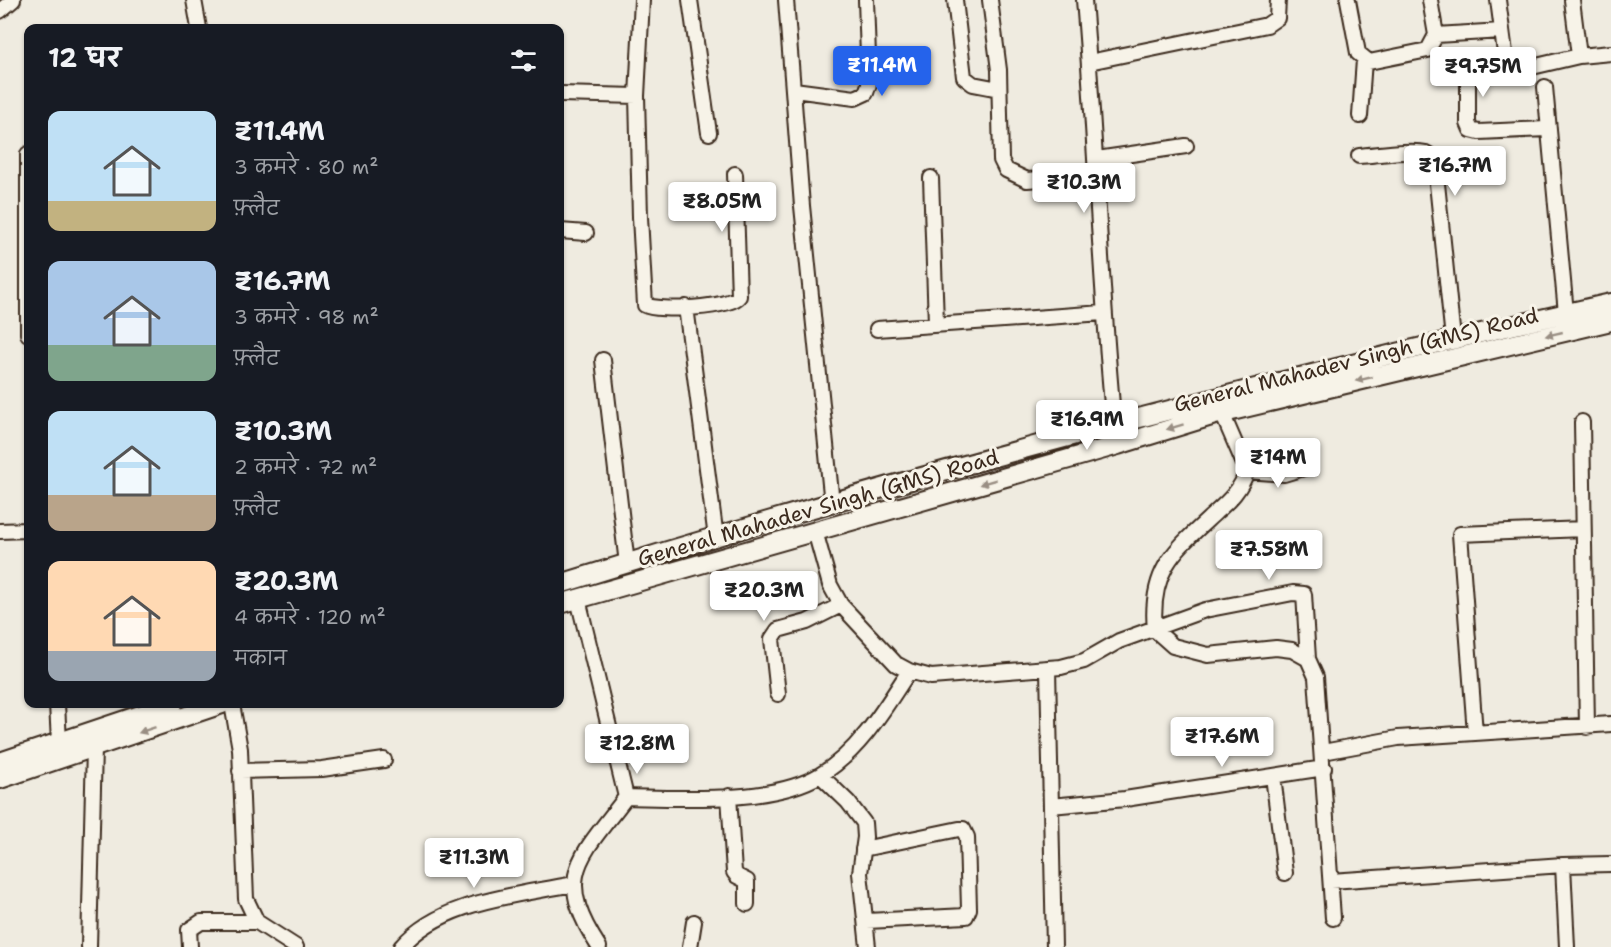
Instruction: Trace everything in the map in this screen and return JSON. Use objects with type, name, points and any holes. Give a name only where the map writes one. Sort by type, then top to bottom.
[{"type":"street","points":[[0,11],[13,0]]},
{"type":"street","points":[[194,0],[198,24]]},
{"type":"street","points":[[642,0],[637,96],[645,305],[651,308],[730,303],[739,296],[735,174]]},
{"type":"street","points":[[690,0],[709,133]]},
{"type":"street","points":[[786,0],[802,206],[832,504]]},
{"type":"street","points":[[794,90],[855,98],[867,93],[869,84],[866,0]]},
{"type":"street","points":[[955,0],[964,77],[973,84],[999,89]]},
{"type":"street","points":[[990,0],[999,89],[1001,160],[1006,170],[1027,180],[1098,176]]},
{"type":"street","points":[[1084,0],[1097,159],[1103,313],[1114,426]]},
{"type":"street","points":[[1089,62],[1267,25],[1277,18],[1278,0]]},
{"type":"street","points":[[1348,0],[1358,53],[1364,60],[1374,62],[1428,50],[1436,35],[1430,0]]},
{"type":"street","points":[[1498,0],[1507,68]]},
{"type":"street","points":[[1572,0],[1579,56]]},
{"type":"street","points":[[1436,35],[1502,31]]},
{"type":"street","points":[[1547,129],[1479,132],[1471,130],[1468,123],[1468,74],[1532,67],[1579,56],[1611,53]]},
{"type":"street","points":[[1360,116],[1364,60]]},
{"type":"street","points":[[1545,87],[1547,129],[1566,313]]},
{"type":"street","points":[[564,94],[637,96]]},
{"type":"street","points":[[1097,159],[1186,146]]},
{"type":"street","points":[[1359,156],[1427,153],[1432,157],[1435,164],[1453,339]]},
{"type":"street","points":[[931,178],[936,323]]},
{"type":"street","points":[[564,231],[586,233]]},
{"type":"street","points":[[564,583],[832,504],[1322,370],[1611,303]]},
{"type":"street","points":[[686,307],[716,538]]},
{"type":"street","points":[[877,328],[1103,313]]},
{"type":"street","name":"General Mahadev Singh (GMS) Road","points":[[564,603],[1222,413],[1611,321]]},
{"type":"street","points":[[603,360],[627,564]]},
{"type":"street","points":[[1222,413],[1247,471],[1243,483],[1229,501],[1191,535],[1162,568],[1153,599],[1155,630],[1173,646],[1208,655],[1276,648],[1292,650],[1308,658]]},
{"type":"street","points":[[1581,422],[1587,727]]},
{"type":"street","points":[[1247,471],[1284,474],[1304,468]]},
{"type":"street","points":[[1475,733],[1460,534],[1583,529]]},
{"type":"street","points":[[0,531],[24,530]]},
{"type":"street","points":[[815,531],[830,585],[841,605],[896,663],[909,671],[931,677],[1048,669],[1084,661],[1119,641],[1155,630],[1205,610],[1293,593],[1304,594],[1308,658],[1316,677],[1323,752],[1333,918]]},
{"type":"street","points":[[578,599],[626,797]]},
{"type":"street","points":[[778,694],[772,639],[774,633],[783,628],[807,622],[841,605]]},
{"type":"street","points":[[1048,669],[1054,947]]},
{"type":"street","points":[[626,797],[729,796],[787,789],[820,775],[841,760],[867,732],[909,671]]},
{"type":"street","points":[[57,708],[59,742]]},
{"type":"street","points":[[0,762],[59,742],[145,708]]},
{"type":"street","points":[[0,779],[210,708]]},
{"type":"street","points":[[232,708],[240,771],[244,889],[251,912],[257,922],[296,947]]},
{"type":"street","points":[[1323,752],[1398,738],[1611,724]]},
{"type":"street","points":[[89,947],[94,748]]},
{"type":"street","points":[[240,771],[322,769],[384,760]]},
{"type":"street","points":[[1051,806],[1125,799],[1324,768]]},
{"type":"street","points":[[820,775],[860,815],[864,824],[860,873],[867,921],[868,947]]},
{"type":"street","points":[[1272,776],[1285,873]]},
{"type":"street","points":[[729,796],[734,872],[747,881],[747,904]]},
{"type":"street","points":[[599,947],[584,919],[573,884],[578,866],[587,849],[626,797]]},
{"type":"street","points":[[863,849],[959,829],[963,829],[967,837],[969,909],[966,916],[867,921]]},
{"type":"street","points":[[1331,881],[1563,865],[1611,864]]},
{"type":"street","points":[[1563,865],[1567,947]]},
{"type":"street","points":[[401,947],[422,928],[447,914],[474,905],[573,884]]},
{"type":"street","points":[[190,947],[189,930],[201,922],[257,922]]},
{"type":"street","points":[[690,947],[694,922]]}]
